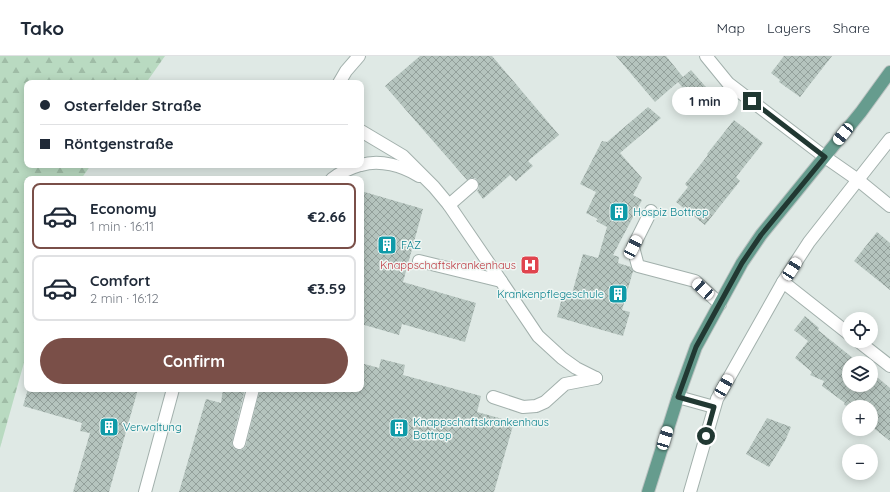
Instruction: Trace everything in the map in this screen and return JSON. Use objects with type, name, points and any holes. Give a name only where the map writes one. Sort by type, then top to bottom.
[{"type":"main road","points":[[648,492],[678,397],[696,347],[742,263],[761,235],[861,112],[890,72]]},
{"type":"street","points":[[342,80],[346,71],[359,56]]},
{"type":"street","points":[[706,56],[728,83],[825,157],[858,180],[890,206]]},
{"type":"street","points":[[364,133],[403,156],[434,187],[449,205],[538,336],[562,358],[576,368],[596,378],[565,384],[546,402],[536,406],[523,407],[493,397]]},
{"type":"street","points":[[690,492],[717,399],[783,282],[809,242],[890,139]]},
{"type":"street","points":[[364,165],[380,163],[392,165],[413,173],[434,187]]},
{"type":"street","points":[[336,176],[350,168]]},
{"type":"street","points":[[449,205],[472,185]]},
{"type":"street","points":[[651,211],[633,247],[638,266],[695,281],[720,304]]},
{"type":"street","points":[[418,261],[501,281]]},
{"type":"street","points":[[783,282],[842,328]]},
{"type":"street","points":[[867,348],[890,366]]},
{"type":"street","points":[[145,492],[171,392]]},
{"type":"street","points":[[239,443],[252,392]]},
{"type":"street","points":[[678,397],[714,407]]},
{"type":"green space","points":[[0,56],[165,56],[148,80],[24,80],[24,168],[89,168],[83,176],[24,176],[24,363],[0,448]]},
{"type":"building","points":[[420,56],[492,56],[559,135],[528,161],[533,166],[516,181],[510,175],[483,199],[477,191],[479,184],[477,180],[475,178],[471,178],[467,180],[385,86]]},
{"type":"building","points":[[616,56],[666,56],[683,77],[691,70],[718,101],[704,113],[678,82],[655,102]]},
{"type":"building","points":[[784,56],[832,56],[800,97],[779,82],[780,80],[771,73]]},
{"type":"building","points":[[648,107],[661,118],[620,153],[642,178],[633,195],[642,200],[613,255],[619,257],[618,263],[631,267],[633,271],[622,310],[630,312],[623,336],[557,317],[563,294],[571,297],[583,254],[598,258],[607,227],[596,221],[598,219],[586,213],[596,192],[580,184],[602,141],[607,142]]},
{"type":"building","points":[[734,120],[763,143],[736,177],[740,181],[705,225],[676,202],[688,187],[685,184]]},
{"type":"building","name":"FAZ","points":[[364,192],[423,209],[403,282],[476,303],[465,342],[402,324],[399,335],[364,325]]},
{"type":"building","points":[[877,232],[890,243],[890,290],[854,261]]},
{"type":"building","points":[[805,316],[819,328],[818,330],[850,356],[842,356],[842,392],[878,392],[878,378],[890,388],[890,441],[878,432],[878,400],[842,401],[822,386],[824,381],[810,375],[812,372],[795,358],[808,341],[794,330]]},
{"type":"building","points":[[381,359],[405,365],[403,375],[481,396],[477,412],[514,422],[494,492],[179,492],[206,399],[221,403],[223,392],[244,392],[232,442],[234,448],[241,450],[246,445],[259,392],[364,392],[364,364],[379,368]]},
{"type":"building","points":[[27,392],[137,392],[109,492],[73,492],[90,433],[80,431],[82,423],[23,406]]},
{"type":"building","points":[[767,418],[791,427],[785,441],[769,467],[746,454]]},
{"type":"place","name":"Hospiz Bottrop","points":[[619,212]]},
{"type":"place","name":"FAZ","points":[[387,245]]},
{"type":"place","name":"Knappschaftskrankenhaus","points":[[530,265]]},
{"type":"place","name":"Krankenpflegeschule","points":[[618,294]]},
{"type":"place","name":"Verwaltung","points":[[109,427]]},
{"type":"place","name":"Knappschaftskrankenhaus Bottrop","points":[[399,428]]},
{"type":"route","points":[[706,436],[714,407],[678,397],[696,347],[742,263],[761,235],[825,157],[752,101]]}]
